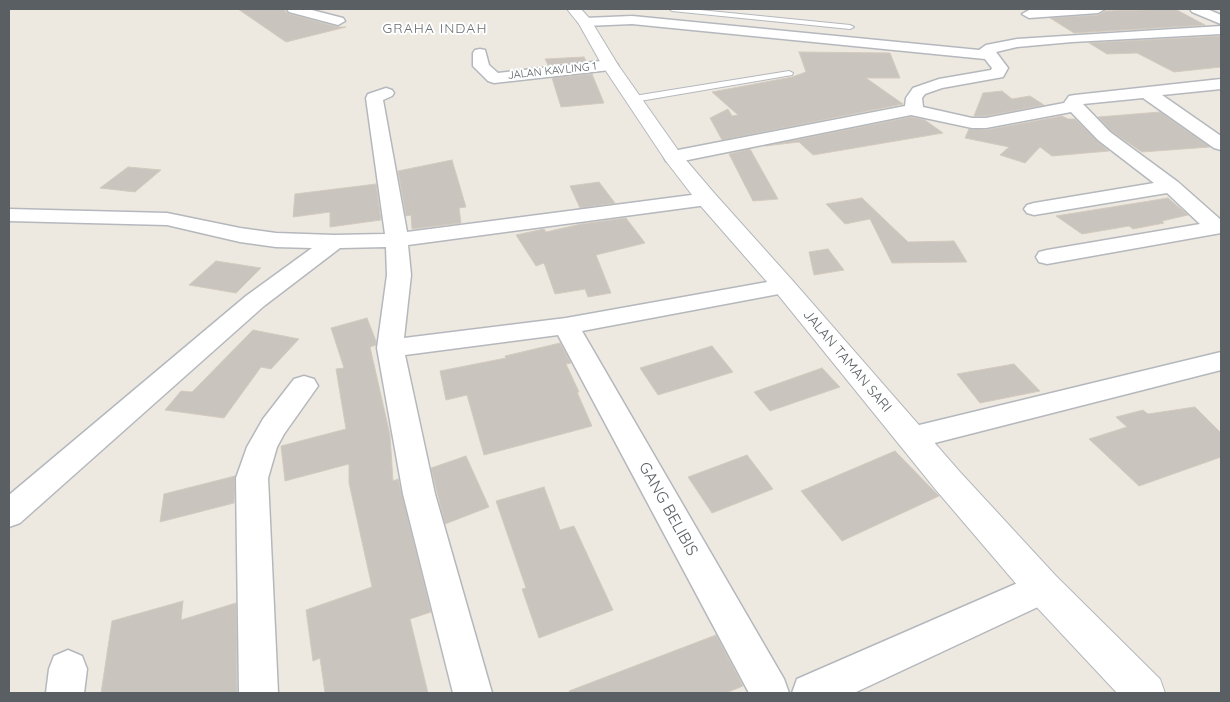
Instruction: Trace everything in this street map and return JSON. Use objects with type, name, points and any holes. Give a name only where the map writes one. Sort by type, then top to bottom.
[{"type":"street","points":[[294,9],[338,21]]},
{"type":"street","points":[[1015,9],[1029,14],[1072,38]]},
{"type":"street","points":[[1029,14],[1098,9]]},
{"type":"street","points":[[1197,9],[1221,20]]},
{"type":"street","points":[[580,15],[692,24],[987,55],[1000,68],[997,74],[939,84],[919,91],[914,98],[915,106],[912,110]]},
{"type":"street","name":"JALAN TAMAN SARI","points":[[580,15],[610,65],[673,157],[707,199],[784,286],[911,438],[1043,588],[1145,693]]},
{"type":"street","points":[[987,55],[986,51],[991,48],[1017,43],[1221,30]]},
{"type":"street","name":"JALAN KAVLING 1","points":[[480,53],[481,66],[494,78],[610,65]]},
{"type":"street","points":[[1048,258],[1217,228],[1211,212],[1170,186],[1104,136],[1072,103],[1075,100],[1221,84]]},
{"type":"street","points":[[386,93],[374,98],[397,240],[399,275],[390,348],[420,494],[472,693]]},
{"type":"street","points":[[1147,93],[1221,144]]},
{"type":"street","points":[[673,157],[912,110],[972,123],[1075,106]]},
{"type":"street","points":[[1034,209],[1170,186]]},
{"type":"street","points":[[9,215],[166,219],[240,235],[276,240],[334,242],[397,240],[707,199]]},
{"type":"street","points":[[9,514],[255,300],[334,242]]},
{"type":"street","points":[[390,348],[566,326],[784,286]]},
{"type":"street","name":"GANG BELIBIS","points":[[566,326],[770,693]]},
{"type":"street","points":[[911,438],[1221,361]]},
{"type":"street","points":[[258,693],[252,478],[262,447],[273,427],[304,386]]},
{"type":"street","points":[[811,693],[1043,588]]},
{"type":"lane","points":[[672,9],[850,27]]},
{"type":"lane","points":[[634,98],[789,73]]},
{"type":"building","points":[[238,9],[283,9],[289,14],[338,27],[346,27],[286,42]]},
{"type":"building","points":[[1175,9],[1205,25],[1074,33],[1050,18],[1098,15],[1106,11]]},
{"type":"building","points":[[1221,36],[1221,67],[1174,72],[1137,53],[1107,54],[1089,43]]},
{"type":"building","points":[[799,52],[890,53],[900,78],[866,78],[903,104],[722,140],[710,118],[728,109],[732,116],[738,115],[712,92],[792,77],[806,72]]},
{"type":"building","points":[[584,57],[586,61],[548,65],[545,59]]},
{"type":"building","points":[[592,74],[604,103],[561,107],[552,78]]},
{"type":"building","points":[[1002,91],[1012,99],[1030,96],[1044,105],[986,116],[974,116],[983,93]]},
{"type":"building","points":[[1160,112],[1210,147],[1142,152],[1111,131],[1098,117]]},
{"type":"building","points":[[1062,116],[1068,119],[1075,119],[1109,151],[1052,156],[1040,147],[1025,163],[1000,155],[1009,147],[965,138],[969,129],[986,130]]},
{"type":"building","points":[[911,117],[925,120],[943,133],[813,155],[799,142],[765,146]]},
{"type":"building","points":[[750,149],[778,199],[753,201],[729,154]]},
{"type":"building","points":[[452,160],[466,207],[459,208],[461,223],[412,229],[411,215],[406,216],[398,171]]},
{"type":"building","points":[[128,167],[161,170],[135,192],[100,188]]},
{"type":"building","points":[[599,182],[615,203],[580,208],[570,186]]},
{"type":"building","points":[[376,184],[381,220],[330,227],[330,212],[293,217],[295,194]]},
{"type":"building","points":[[862,198],[908,242],[954,241],[967,262],[892,263],[870,219],[845,224],[826,204]]},
{"type":"building","points":[[1168,198],[1188,215],[1162,221],[1164,223],[1133,229],[1129,226],[1082,234],[1056,216]]},
{"type":"building","points":[[626,218],[645,243],[596,255],[611,293],[588,297],[585,289],[555,294],[544,263],[536,266],[516,235],[544,229],[546,232],[581,224]]},
{"type":"building","points":[[828,249],[844,270],[814,275],[809,252]]},
{"type":"building","points":[[216,261],[261,268],[236,293],[189,285]]},
{"type":"building","points":[[367,318],[376,341],[376,345],[370,347],[390,435],[393,481],[398,479],[431,612],[410,619],[428,693],[325,693],[320,658],[313,661],[306,610],[372,587],[349,483],[349,464],[285,481],[281,446],[346,429],[336,369],[344,368],[331,328]]},
{"type":"building","points":[[253,330],[299,339],[271,369],[261,367],[224,418],[165,410],[181,391],[192,392]]},
{"type":"building","points":[[560,343],[571,363],[566,364],[592,426],[484,455],[467,395],[446,400],[440,371],[506,358],[505,356]]},
{"type":"building","points":[[712,346],[733,372],[658,395],[640,368]]},
{"type":"building","points":[[1014,364],[1040,391],[980,403],[957,374]]},
{"type":"building","points":[[822,368],[840,387],[770,411],[754,392]]},
{"type":"building","points":[[1195,407],[1221,433],[1221,457],[1139,486],[1089,439],[1127,427],[1116,417],[1143,410],[1148,414]]},
{"type":"building","points":[[895,451],[939,496],[842,541],[801,491]]},
{"type":"building","points":[[747,455],[773,489],[712,513],[688,477]]},
{"type":"building","points":[[466,456],[489,507],[445,524],[431,468]]},
{"type":"building","points":[[235,476],[234,503],[160,522],[164,494]]},
{"type":"building","points":[[544,487],[560,530],[574,526],[613,610],[539,638],[522,589],[526,588],[496,501]]},
{"type":"building","points":[[183,601],[181,620],[236,603],[237,693],[101,693],[112,621]]},
{"type":"building","points":[[716,635],[743,686],[726,693],[570,693],[569,691]]},
{"type":"district","name":"GRAHA INDAH","points":[[435,29]]}]
